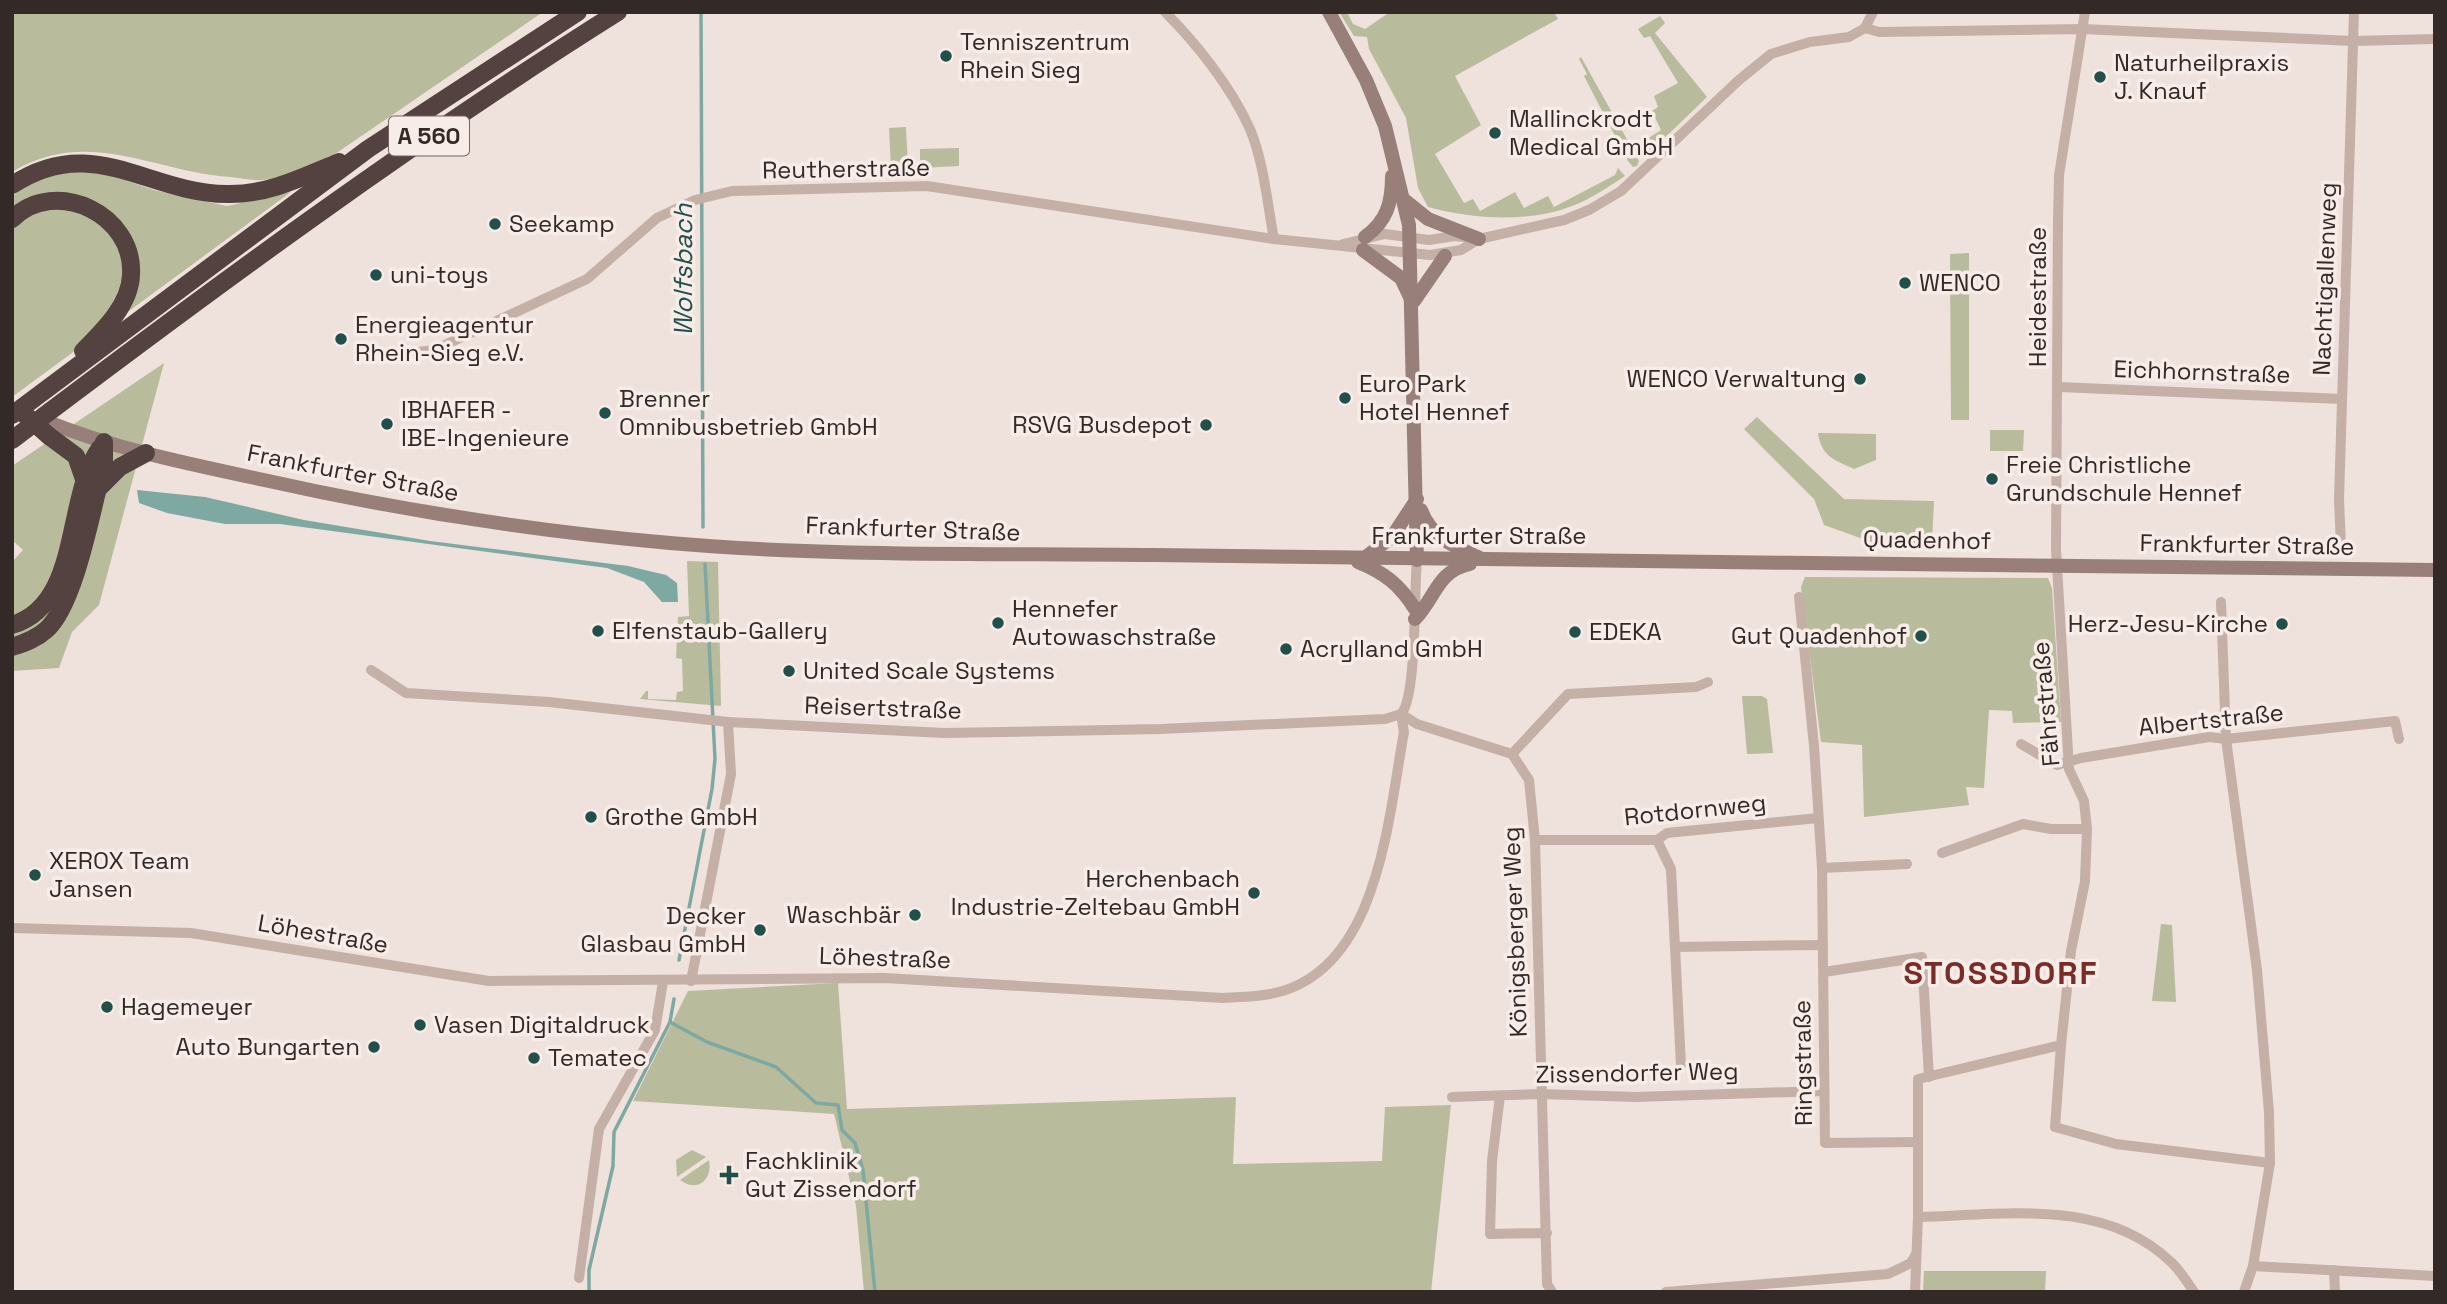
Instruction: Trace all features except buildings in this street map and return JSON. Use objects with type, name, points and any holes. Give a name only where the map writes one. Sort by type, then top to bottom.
[{"type":"highway","name":"A 560","points":[[12,442],[29,418],[38,396],[368,149],[579,12]]},
{"type":"highway","name":"A 560","points":[[29,418],[381,168],[618,12]]},
{"type":"highway","points":[[12,186],[47,167],[83,163],[130,170],[204,192],[252,192],[287,184],[368,149]]},
{"type":"highway","points":[[12,219],[45,201],[78,203],[107,218],[126,247],[130,263],[131,275],[124,301],[96,338],[38,396]]},
{"type":"highway","points":[[12,648],[40,635],[60,613],[70,590],[91,486],[76,456],[29,418]]},
{"type":"highway","points":[[12,625],[34,614],[50,598],[91,486],[104,463],[104,442]]},
{"type":"highway","points":[[91,486],[146,453]]},
{"type":"main road","points":[[1329,12],[1366,80],[1393,154],[1404,200],[1411,254],[1413,302],[1412,402],[1417,560]]},
{"type":"main road","points":[[1393,154],[1392,200],[1377,228],[1364,244],[1401,278],[1413,302]]},
{"type":"main road","points":[[1404,200],[1428,219],[1479,239]]},
{"type":"main road","points":[[1413,302],[1445,256]]},
{"type":"main road","name":"Frankfurter Straße","points":[[29,418],[146,453],[374,504],[672,543],[1018,555],[1485,561],[1795,561]]},
{"type":"main road","points":[[1417,499],[1392,537],[1357,559],[1401,587],[1415,614],[1430,604],[1444,575],[1459,566],[1485,561]]},
{"type":"main road","points":[[1417,499],[1425,521],[1442,540],[1485,561]]},
{"type":"main road","name":"Quadenhof","points":[[1795,561],[2059,565]]},
{"type":"main road","name":"Frankfurter Straße","points":[[2059,565],[2435,570]]},
{"type":"street","points":[[1165,12],[1198,45],[1249,128],[1260,163],[1274,239]]},
{"type":"street","points":[[1445,256],[1479,239],[1564,220],[1589,210],[1621,191],[1739,80],[1772,54],[1810,42],[1849,37],[1865,28],[1872,12]]},
{"type":"street","name":"Heidestraße","points":[[2059,565],[2056,525],[2059,175],[2085,12]]},
{"type":"street","name":"Nachtigallenweg","points":[[2341,547],[2342,399],[2354,12]]},
{"type":"street","points":[[1865,28],[1879,32],[2082,29],[2353,41],[2435,39]]},
{"type":"street","name":"Reutherstraße","points":[[396,355],[434,350],[587,279],[657,218],[695,200],[732,191],[927,186],[1274,239],[1364,244],[1411,254],[1445,256]]},
{"type":"street","name":"Reutherstraße","points":[[1364,244],[1385,234],[1429,240],[1455,236],[1479,239]]},
{"type":"street","name":"Eichhornstraße","points":[[2059,387],[2342,399]]},
{"type":"street","name":"Löhestraße","points":[[12,928],[191,933],[489,981],[663,982],[886,978],[1223,998],[1272,994],[1307,980],[1337,954],[1359,923],[1375,887],[1404,732],[1401,714],[1407,704],[1417,560]]},
{"type":"street","name":"Fährstraße","points":[[2059,565],[2068,762],[2084,801],[2087,829],[2085,881],[2071,951],[2055,1127],[2116,1144],[2270,1163]]},
{"type":"street","name":"Ringstraße","points":[[1799,597],[1822,868],[1822,1091],[1825,1143],[1918,1142]]},
{"type":"street","points":[[2221,602],[2226,738],[2262,1017],[2270,1163],[2253,1266],[2244,1292]]},
{"type":"street","name":"Reisertstraße","points":[[371,670],[406,694],[549,702],[723,721],[944,733],[1173,728],[1385,719],[1401,714]]},
{"type":"street","points":[[1401,714],[1417,724],[1512,754],[1569,694],[1696,687],[1708,682]]},
{"type":"street","points":[[691,981],[730,774],[723,721]]},
{"type":"street","name":"Albertstraße","points":[[2021,744],[2052,763],[2196,739],[2395,721],[2399,739]]},
{"type":"street","name":"Königsberger Weg","points":[[1512,754],[1529,780],[1535,840],[1547,1284],[1552,1292]]},
{"type":"street","name":"Rotdornweg","points":[[1535,840],[1657,840],[1667,833],[1818,818]]},
{"type":"street","points":[[1942,853],[2023,824],[2051,829],[2087,829]]},
{"type":"street","points":[[1657,840],[1671,869],[1681,1065]]},
{"type":"street","points":[[1822,868],[1908,864]]},
{"type":"street","points":[[1675,947],[1823,944]]},
{"type":"street","points":[[1824,972],[1922,957],[1929,1077]]},
{"type":"street","points":[[579,1278],[599,1129],[654,1030],[663,982]]},
{"type":"street","points":[[1915,1292],[1918,1079],[2061,1045]]},
{"type":"street","name":"Zissendorfer Weg","points":[[1452,1097],[1540,1094],[1636,1097],[1822,1091]]},
{"type":"street","points":[[1500,1096],[1492,1161],[1490,1234],[1547,1233]]},
{"type":"street","points":[[1918,1217],[2056,1214],[2115,1224],[2171,1262],[2194,1292]]},
{"type":"street","points":[[1666,1292],[1888,1274],[1911,1263],[1917,1252]]},
{"type":"street","points":[[2253,1266],[2435,1276]]},
{"type":"street","points":[[2334,1270],[2335,1292]]},
{"type":"green space","points":[[12,12],[543,12],[338,152],[293,173],[259,180],[202,173],[121,155],[94,152],[67,153],[40,159],[12,172]]},
{"type":"green space","points":[[1339,12],[1347,12],[1353,24],[1365,29],[1390,12],[1554,12],[1558,19],[1455,76],[1481,125],[1435,154],[1464,203],[1473,199],[1480,211],[1515,192],[1524,208],[1548,196],[1554,207],[1615,175],[1618,168],[1625,176],[1579,203],[1537,215],[1481,216],[1428,207],[1418,188],[1406,118],[1369,49],[1367,37],[1354,36]]},
{"type":"green space","points":[[1660,16],[1665,23],[1655,33],[1707,97],[1649,153],[1641,143],[1661,130],[1652,111],[1658,107],[1654,96],[1678,83],[1650,36],[1644,38],[1638,29]]},
{"type":"green space","points":[[1581,57],[1639,161],[1637,166],[1633,167],[1628,161],[1584,76],[1587,74],[1579,59]]},
{"type":"green space","points":[[906,127],[908,168],[891,169],[889,128]]},
{"type":"green space","points":[[959,148],[959,166],[920,168],[920,149]]},
{"type":"green space","points":[[95,170],[154,190],[227,206],[291,192],[12,397],[12,197],[40,178]]},
{"type":"green space","points":[[1969,253],[1969,420],[1951,420],[1950,254]]},
{"type":"green space","points":[[164,363],[99,605],[72,632],[59,668],[12,671],[12,562],[23,550],[12,540],[12,466]]},
{"type":"green space","points":[[1757,417],[1844,499],[1934,501],[1932,543],[1874,543],[1824,525],[1814,499],[1744,429]]},
{"type":"green space","points":[[1990,430],[2024,430],[2023,451],[1990,451]]},
{"type":"green space","points":[[1818,433],[1876,434],[1876,460],[1854,469],[1840,463],[1825,452]]},
{"type":"green space","points":[[687,561],[718,562],[721,706],[640,699],[648,691],[648,699],[676,700],[677,692],[683,691],[682,659],[676,658],[678,617],[689,616]]},
{"type":"green space","points":[[1805,577],[2048,578],[2052,588],[2061,722],[2013,723],[2012,711],[1989,710],[1984,788],[1966,787],[1969,805],[1864,817],[1862,745],[1821,742],[1801,587]]},
{"type":"green space","points":[[1742,696],[1762,696],[1767,699],[1773,753],[1747,754]]},
{"type":"green space","points":[[2161,924],[2172,925],[2176,1002],[2152,1001]]},
{"type":"green space","points":[[838,983],[847,1109],[1236,1097],[1233,1164],[1382,1161],[1385,1107],[1451,1105],[1431,1292],[864,1292],[856,1206],[834,1114],[633,1101],[688,991]]},
{"type":"green space","points":[[692,1150],[706,1157],[677,1177],[676,1160]]},
{"type":"green space","points":[[709,1160],[709,1173],[698,1185],[686,1184],[680,1180]]},
{"type":"green space","points":[[1924,1271],[2046,1271],[2045,1292],[1923,1292]]},
{"type":"water","points":[[137,490],[205,497],[304,520],[430,541],[628,566],[666,575],[677,583],[678,602],[662,602],[644,582],[607,568],[280,524],[225,524],[167,513],[139,503]]},
{"type":"waterway","name":"Wolfsbach","points":[[701,12],[703,527]]},
{"type":"waterway","name":"Wolfsbach","points":[[679,960],[712,789],[715,759],[705,564]]},
{"type":"waterway","name":"Wolfsbach","points":[[674,999],[670,1022],[707,1042],[776,1067],[816,1103],[838,1105],[842,1130],[855,1143],[863,1170],[875,1292]]},
{"type":"waterway","points":[[589,1292],[589,1270],[613,1166],[614,1132],[670,1022]]},
{"type":"place","name":"Tenniszentrum Rhein Sieg","points":[[946,56]]},
{"type":"place","name":"Naturheilpraxis J. Knauf","points":[[2100,77]]},
{"type":"place","name":"Mallinckrodt Medical GmbH","points":[[1495,133]]},
{"type":"place","name":"Seekamp","points":[[495,224]]},
{"type":"place","name":"uni-toys","points":[[376,275]]},
{"type":"place","name":"WENCO","points":[[1905,283]]},
{"type":"place","name":"Energieagentur Rhein-Sieg e.V.","points":[[341,339]]},
{"type":"place","name":"WENCO Verwaltung","points":[[1860,379]]},
{"type":"place","name":"Euro Park Hotel Hennef","points":[[1345,398]]},
{"type":"place","name":"Brenner Omnibusbetrieb GmbH","points":[[605,413]]},
{"type":"place","name":"IBHAFER - IBE-Ingenieure","points":[[387,424]]},
{"type":"place","name":"RSVG Busdepot","points":[[1206,425]]},
{"type":"place","name":"Freie Christliche Grundschule Hennef","points":[[1992,479]]},
{"type":"place","name":"Hennefer Autowaschstraße","points":[[998,623]]},
{"type":"place","name":"Herz-Jesu-Kirche","points":[[2282,624]]},
{"type":"place","name":"Elfenstaub-Gallery","points":[[598,631]]},
{"type":"place","name":"EDEKA","points":[[1575,632]]},
{"type":"place","name":"Gut Quadenhof","points":[[1921,636]]},
{"type":"place","name":"Acrylland GmbH","points":[[1286,649]]},
{"type":"place","name":"United Scale Systems","points":[[789,671]]},
{"type":"place","name":"Grothe GmbH","points":[[591,817]]},
{"type":"place","name":"XEROX Team Jansen","points":[[35,875]]},
{"type":"place","name":"Herchenbach Industrie-Zeltebau GmbH","points":[[1254,893]]},
{"type":"place","name":"Waschbär","points":[[915,915]]},
{"type":"place","name":"Decker Glasbau GmbH","points":[[760,930]]},
{"type":"place","name":"Hagemeyer","points":[[107,1007]]},
{"type":"place","name":"Vasen Digitaldruck","points":[[420,1025]]},
{"type":"place","name":"Auto Bungarten","points":[[374,1047]]},
{"type":"place","name":"Tematec","points":[[534,1058]]},
{"type":"place","name":"Fachklinik Gut Zissendorf","points":[[729,1175]]},
{"type":"district","name":"STOSSDORF","points":[[2001,973]]}]
